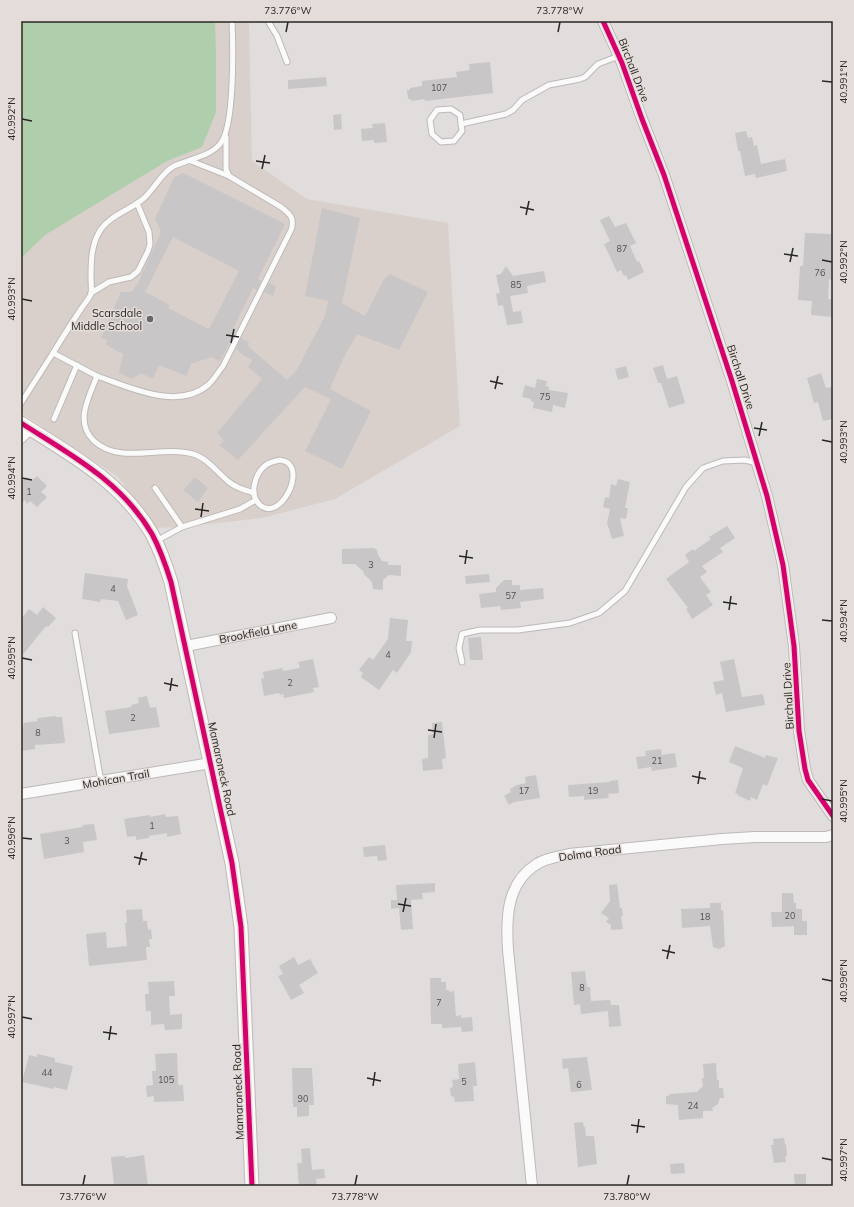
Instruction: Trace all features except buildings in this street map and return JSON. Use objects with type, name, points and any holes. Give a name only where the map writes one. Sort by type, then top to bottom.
[{"type":"street","name":"Birchall Drive","points":[[603,21],[619,56],[664,175],[732,381],[767,496],[785,580],[794,646],[799,731],[805,769],[808,780],[833,816]]},
{"type":"street","name":"Mamaroneck Road","points":[[24,430],[83,462],[115,488],[130,503],[155,541],[172,582],[232,863],[240,927],[252,1186]]},
{"type":"street","name":"Brookfield Lane","points":[[186,646],[331,618]]},
{"type":"street","name":"Mohican Trail","points":[[21,794],[211,763]]},
{"type":"street","name":"Dolma Road","points":[[532,1186],[508,950],[507,921],[511,900],[519,881],[536,864],[569,854],[722,839],[833,835]]},
{"type":"lane","points":[[229,176],[226,169],[226,134],[230,105],[233,61],[232,21]]},
{"type":"lane","points":[[268,21],[277,36],[287,62]]},
{"type":"lane","points":[[461,124],[506,114],[513,110],[522,100],[549,84],[585,77],[598,64],[619,56]]},
{"type":"lane","points":[[452,109],[460,115],[461,124],[462,131],[454,141],[441,142],[432,134],[430,120],[437,110],[452,109]]},
{"type":"lane","points":[[91,293],[90,261],[96,239],[102,228],[109,221],[144,199],[162,178],[174,167],[214,150],[221,143],[226,134]]},
{"type":"lane","points":[[53,353],[96,376],[147,394],[163,396],[190,394],[202,389],[223,366],[294,223],[288,212],[281,207],[229,176],[191,161]]},
{"type":"lane","points":[[21,403],[91,293],[109,282],[131,276],[138,271],[150,244],[149,232],[137,203]]},
{"type":"lane","points":[[54,419],[77,365]]},
{"type":"lane","points":[[96,376],[84,407],[83,419],[91,438],[100,447],[112,452],[179,452],[196,455],[202,458],[230,483],[254,493]]},
{"type":"lane","points":[[280,460],[288,462],[293,472],[291,486],[288,493],[279,505],[265,508],[256,500],[254,493],[256,480],[264,466],[280,460]]},
{"type":"lane","points":[[462,662],[459,648],[462,634],[480,630],[518,630],[570,623],[599,613],[625,591],[686,487],[703,468],[723,461],[745,460],[757,463]]},
{"type":"lane","points":[[156,488],[182,527]]},
{"type":"lane","points":[[155,541],[182,527],[240,509],[256,500]]},
{"type":"lane","points":[[75,633],[101,782]]},
{"type":"shaded area","name":"Scarsdale Middle School","points":[[21,21],[249,21],[252,161],[307,199],[448,223],[460,426],[335,499],[262,518],[182,527],[155,528],[118,477],[21,413]]},
{"type":"green space","points":[[21,21],[215,21],[216,112],[202,147],[167,161],[45,235],[21,258]]},
{"type":"cycle path","points":[[603,21],[622,63],[664,175],[732,381],[767,496],[783,565],[794,646],[799,731],[805,769],[808,780],[833,816]]},
{"type":"cycle path","points":[[21,423],[94,471],[125,499],[140,515],[152,534],[163,558],[171,582],[232,863],[241,927],[252,1186]]},
{"type":"place","name":"Scarsdale Middle School","points":[[150,319]]}]
